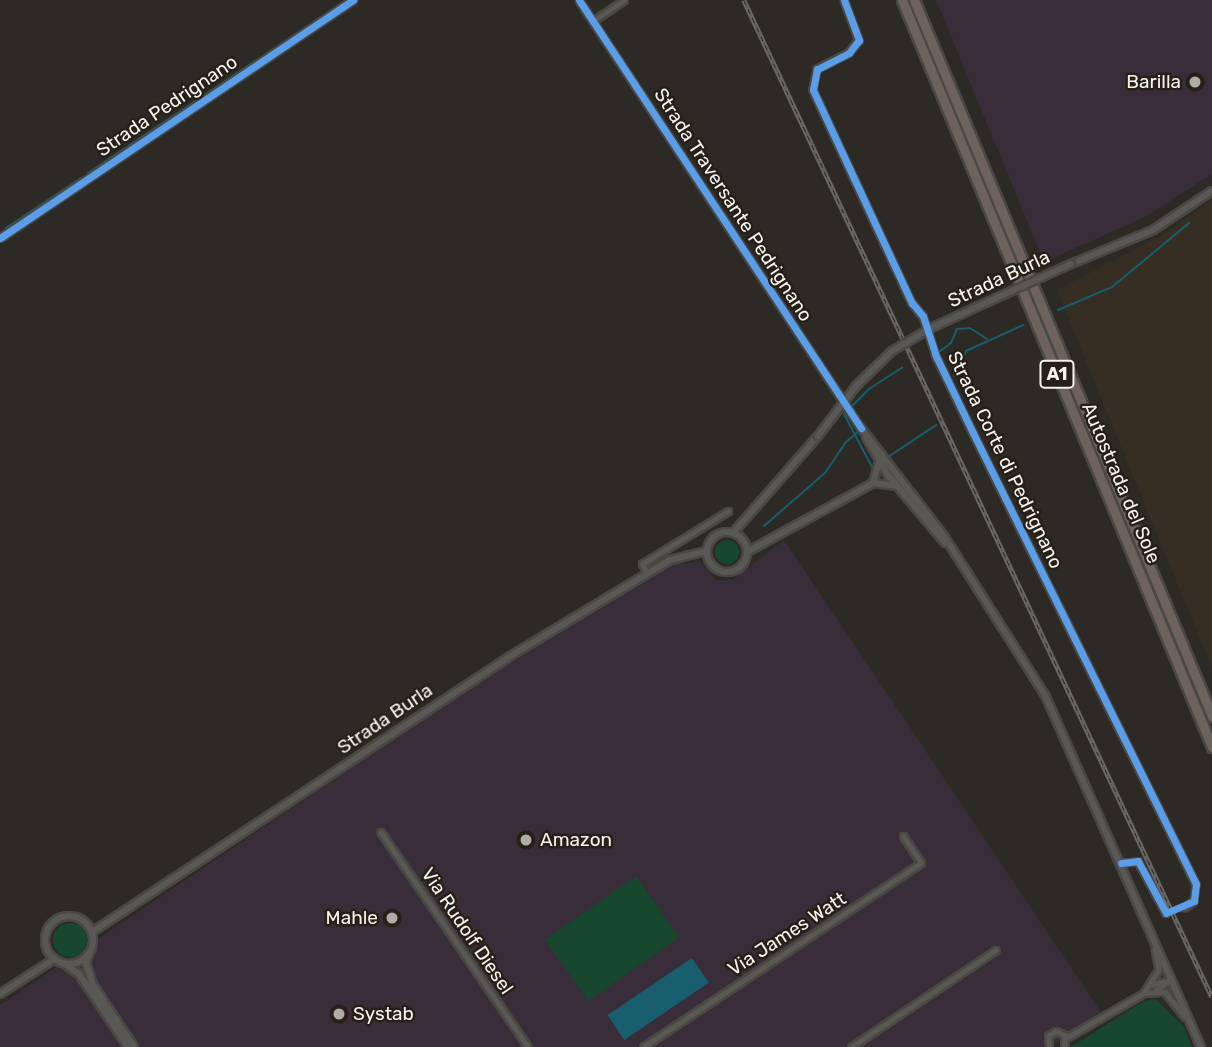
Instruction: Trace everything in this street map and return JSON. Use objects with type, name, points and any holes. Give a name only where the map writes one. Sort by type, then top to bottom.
[{"type":"highway","name":"Autostrada del Sole","points":[[902,0],[1212,747]]},
{"type":"highway","name":"Autostrada del Sole","points":[[914,0],[1212,716]]},
{"type":"main road","name":"Strada Burla","points":[[92,932],[496,665],[670,559],[706,551],[715,535],[733,533],[818,436],[856,386],[892,351],[931,328],[1153,230],[1212,191]]},
{"type":"main road","name":"Strada Traversante Pedrignano","points":[[861,428],[886,478],[928,515]]},
{"type":"main road","name":"Strada Traversante Pedrignano","points":[[861,428],[928,515],[1045,695],[1201,1047]]},
{"type":"main road","points":[[873,482],[879,462]]},
{"type":"main road","points":[[747,552],[873,482],[886,478],[889,464]]},
{"type":"main road","name":"Strada Traversante Pedrignano","points":[[886,478],[897,486],[953,552]]},
{"type":"main road","points":[[706,551],[715,568],[728,572],[743,565],[747,552],[743,540],[733,533]]},
{"type":"main road","points":[[128,1047],[77,972],[54,959],[45,939],[55,920],[76,917],[92,932],[86,963],[93,985],[134,1047]]},
{"type":"main road","points":[[65,964],[77,963],[89,954]]},
{"type":"main road","points":[[0,994],[54,959]]},
{"type":"street","name":"Strada Pedrignano","points":[[0,238],[352,0]]},
{"type":"street","name":"Strada Traversante Pedrignano","points":[[579,0],[861,428]]},
{"type":"street","points":[[593,21],[624,0]]},
{"type":"street","name":"Strada Corte di Pedrignano","points":[[844,0],[859,40],[849,53],[817,69],[813,90],[912,303],[923,316],[935,354],[1196,884],[1194,901],[1185,908]]},
{"type":"street","points":[[647,573],[642,564],[729,512]]},
{"type":"street","name":"Via Rudolf Diesel","points":[[381,832],[528,1047]]},
{"type":"street","name":"Via James Watt","points":[[643,1047],[921,863],[903,836]]},
{"type":"street","points":[[1121,863],[1138,861],[1166,913]]},
{"type":"street","points":[[1066,1038],[1144,993],[1152,984],[1159,970],[1152,934]]},
{"type":"street","points":[[851,1047],[996,950]]},
{"type":"street","points":[[1152,984],[1171,980]]},
{"type":"street","points":[[1144,993],[1156,991],[1171,980]]},
{"type":"street","points":[[1156,991],[1174,999],[1194,1029]]},
{"type":"street","points":[[1049,1047],[1047,1039],[1052,1032],[1066,1038]]},
{"type":"street","points":[[1065,1047],[1066,1038]]},
{"type":"shaded area","name":"Barilla","points":[[936,0],[1212,0],[1212,174],[1145,217],[1044,262]]},
{"type":"shaded area","points":[[1212,200],[1212,668],[1057,290],[1163,235]]},
{"type":"shaded area","points":[[784,540],[1101,1012],[1049,1047],[0,1047],[0,1005],[483,679],[672,564],[700,562],[716,580],[732,580]]},
{"type":"green space","points":[[727,540],[736,543],[739,552],[736,561],[727,564],[718,561],[715,552],[718,543]]},
{"type":"green space","points":[[636,876],[679,937],[588,1001],[545,940]]},
{"type":"green space","points":[[70,923],[82,928],[87,940],[82,952],[70,957],[58,952],[53,940],[58,928]]},
{"type":"green space","points":[[1155,999],[1184,1027],[1192,1047],[1071,1047],[1144,1001]]},
{"type":"water","points":[[692,958],[709,983],[624,1040],[607,1015]]},
{"type":"waterway","points":[[88,173],[346,0]]},
{"type":"waterway","points":[[6,228],[81,178]]},
{"type":"waterway","points":[[1058,310],[1112,287],[1189,223]]},
{"type":"waterway","points":[[954,376],[966,351],[1023,325]]},
{"type":"waterway","points":[[939,352],[951,343],[957,329],[970,328],[987,339]]},
{"type":"waterway","points":[[872,467],[844,414],[869,389],[903,367]]},
{"type":"waterway","points":[[888,457],[936,425]]},
{"type":"waterway","points":[[764,526],[825,473],[846,442],[859,431]]},
{"type":"tunnel","points":[[1166,913],[1185,908]]},
{"type":"railway","points":[[744,0],[1212,997]]},
{"type":"cycle path","points":[[0,238],[353,0]]},
{"type":"cycle path","points":[[579,0],[861,428]]},
{"type":"cycle path","points":[[844,0],[859,40],[849,53],[817,69],[813,90],[912,303],[923,316],[935,354],[973,433],[1196,884],[1194,901],[1166,913],[1138,861],[1121,863]]},
{"type":"place","name":"Barilla","points":[[1195,82]]},
{"type":"place","name":"Amazon","points":[[526,840]]},
{"type":"place","name":"Mahle","points":[[392,918]]},
{"type":"place","name":"Systab","points":[[339,1014]]}]
